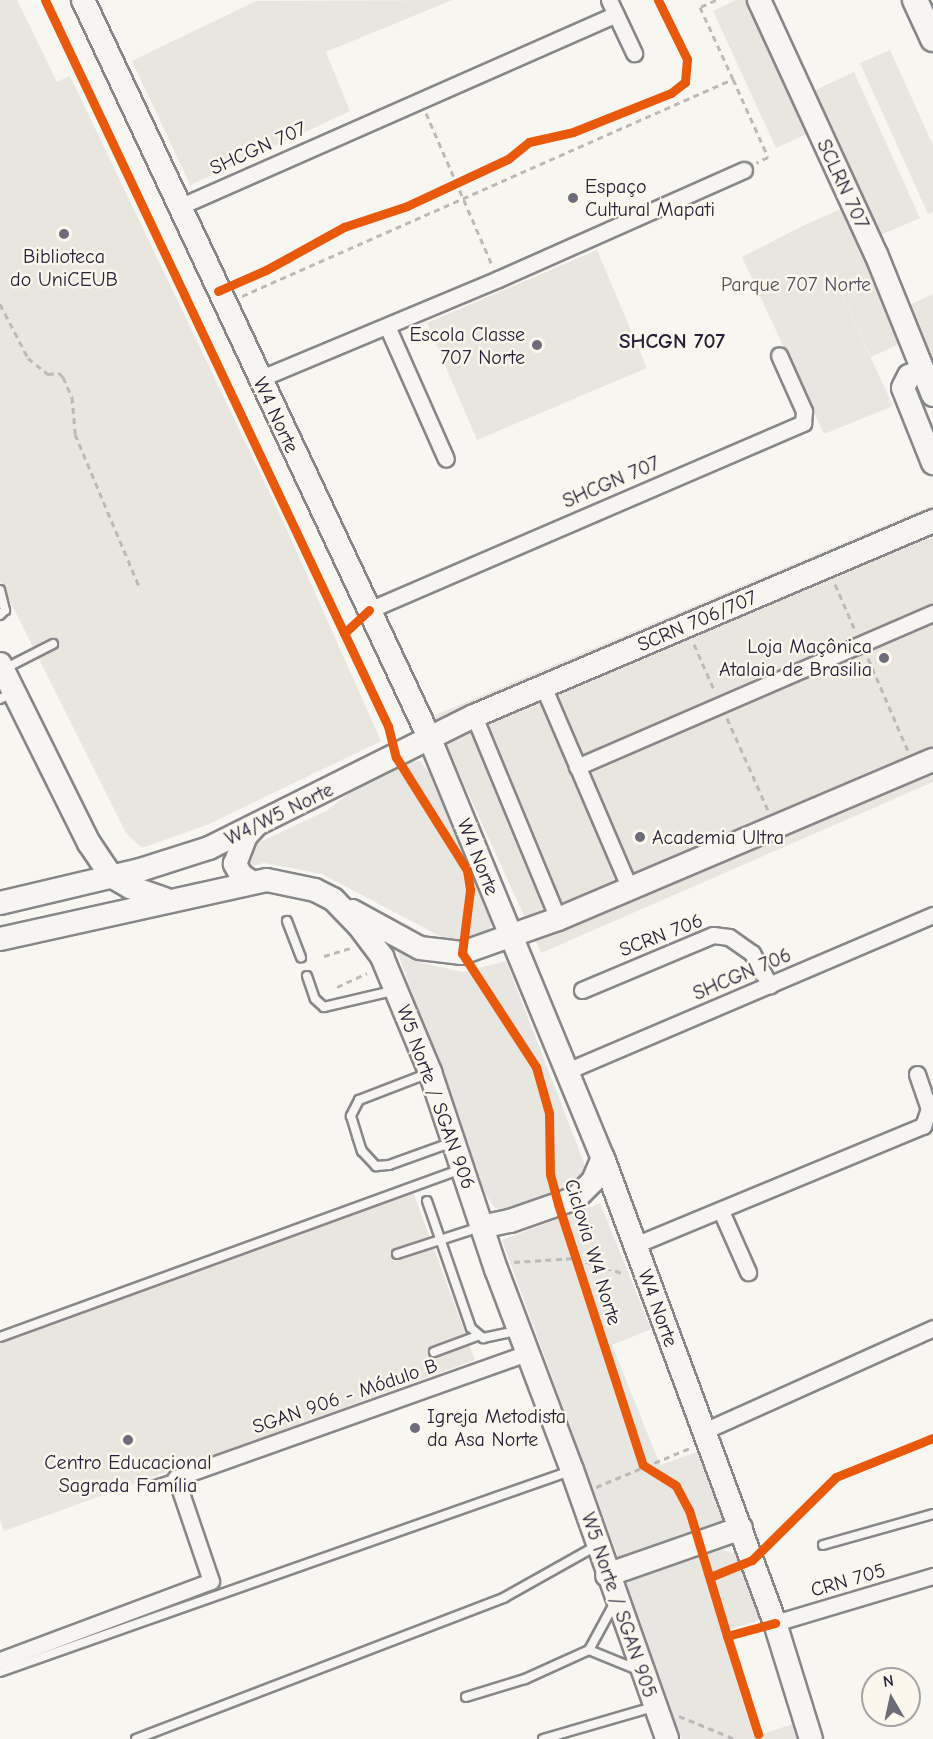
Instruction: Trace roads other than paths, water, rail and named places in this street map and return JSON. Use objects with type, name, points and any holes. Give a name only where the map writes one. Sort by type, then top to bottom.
[{"type":"main road","name":"W4 Norte","points":[[83,0],[430,739],[603,1158],[741,1528],[775,1623],[811,1739]]},
{"type":"main road","name":"SCLRN 707","points":[[759,0],[876,254],[933,395]]},
{"type":"main road","points":[[915,0],[933,39]]},
{"type":"main road","points":[[923,370],[909,376],[903,388],[933,463]]},
{"type":"main road","name":"SCRN 706/707","points":[[543,686],[933,521]]},
{"type":"main road","points":[[1,668],[7,695],[89,843],[111,876],[130,887],[167,899]]},
{"type":"main road","name":"W4/W5 Norte","points":[[0,903],[111,876],[209,848],[474,716],[543,686]]},
{"type":"main road","points":[[333,899],[420,948],[462,953],[558,919],[924,763]]},
{"type":"main road","points":[[250,881],[241,875],[236,864],[246,836],[256,825]]},
{"type":"main road","name":"W5 Norte / SGAN 906","points":[[167,899],[250,881],[288,882],[333,899],[382,957],[430,1072],[481,1227],[572,1470]]},
{"type":"main road","points":[[0,939],[167,899]]},
{"type":"main road","points":[[481,1227],[510,1221],[576,1198],[593,1180],[603,1158]]},
{"type":"main road","name":"W5 Norte / SGAN 905","points":[[572,1470],[607,1575],[667,1739]]},
{"type":"main road","points":[[607,1575],[741,1528]]},
{"type":"street","name":"SHCGN 707","points":[[181,206],[420,99],[613,7],[634,53]]},
{"type":"street","points":[[259,379],[498,279],[744,170]]},
{"type":"street","points":[[387,326],[446,459]]},
{"type":"street","name":"SHCGN 707","points":[[369,610],[803,423],[804,411],[779,355]]},
{"type":"street","points":[[577,767],[933,613]]},
{"type":"street","points":[[543,686],[630,889]]},
{"type":"street","points":[[474,716],[558,919]]},
{"type":"street","name":"SHCGN 706","points":[[567,1071],[933,915]]},
{"type":"street","name":"SCRN 706","points":[[582,990],[713,935],[729,937],[752,953],[770,985]]},
{"type":"street","points":[[635,1245],[923,1126],[929,1109],[917,1074]]},
{"type":"street","points":[[721,1211],[748,1272]]},
{"type":"street","points":[[706,1436],[933,1328]]},
{"type":"street","name":"SGAN 906 - Módulo B","points":[[176,1478],[528,1353]]},
{"type":"street","points":[[0,1660],[212,1581],[176,1478]]},
{"type":"street","name":"CRN 705","points":[[775,1623],[933,1576]]},
{"type":"lane","points":[[0,590],[5,610],[0,615]]},
{"type":"lane","points":[[1,668],[53,644]]},
{"type":"lane","points":[[287,921],[301,957]]},
{"type":"lane","points":[[308,976],[315,999],[324,1007],[396,990]]},
{"type":"lane","points":[[430,1072],[360,1101],[351,1116],[357,1136],[362,1151],[376,1166],[389,1165],[453,1142]]},
{"type":"lane","points":[[0,1337],[463,1169]]},
{"type":"lane","points":[[427,1201],[471,1328],[477,1336]]},
{"type":"lane","points":[[397,1254],[481,1227]]},
{"type":"lane","points":[[434,1352],[477,1336],[519,1331]]},
{"type":"lane","points":[[0,1672],[572,1470]]},
{"type":"lane","name":"SGAN 906 - Módulo B","points":[[155,1485],[176,1478]]},
{"type":"lane","points":[[823,1545],[933,1514]]},
{"type":"lane","points":[[136,1739],[505,1597],[597,1546]]},
{"type":"lane","points":[[466,1697],[525,1679],[588,1650],[616,1600]]},
{"type":"lane","points":[[588,1650],[642,1671]]},
{"type":"lane","points":[[543,1739],[655,1707]]},
{"type":"place","name":"Espaço Cultural Mapati","points":[[573,198]]},
{"type":"place","name":"Biblioteca do UniCEUB","points":[[64,234]]},
{"type":"place","name":"Escola Classe 707 Norte","points":[[537,345]]},
{"type":"place","name":"Loja Maçônica Atalaia de Brasilia","points":[[884,658]]},
{"type":"place","name":"Academia Ultra","points":[[640,837]]},
{"type":"place","name":"Igreja Metodista da Asa Norte","points":[[415,1428]]},
{"type":"place","name":"Centro Educacional Sagrada Família","points":[[128,1440]]},
{"type":"district","name":"SHCGN 707","points":[[672,341]]},
{"type":"park label","name":"Parque 707 Norte","points":[[796,284]]}]
